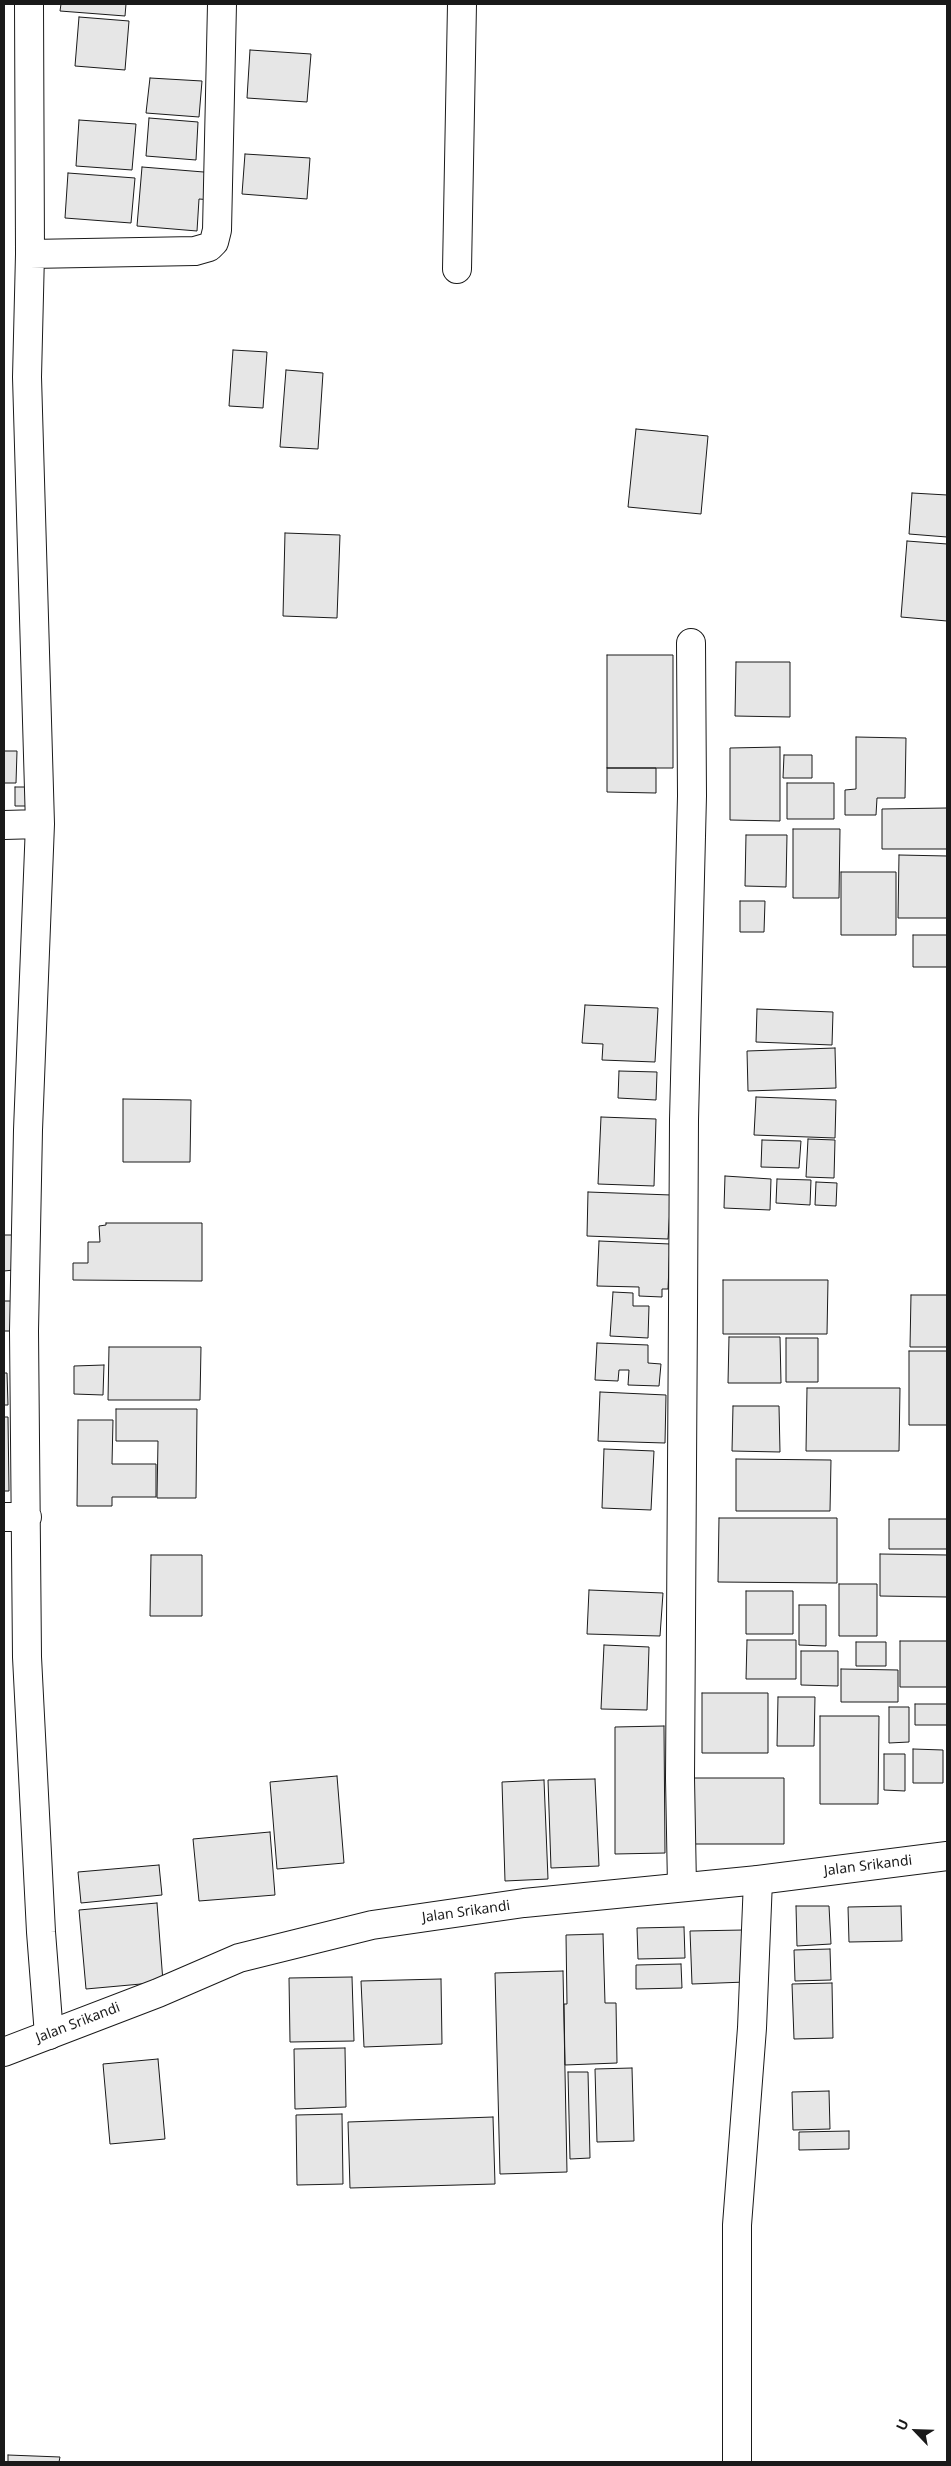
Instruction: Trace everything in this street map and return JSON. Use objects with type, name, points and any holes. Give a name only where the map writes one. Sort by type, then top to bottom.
[{"type":"street","points":[[29,4],[30,254],[27,377],[40,824],[29,1120],[24,1331],[15,1517],[27,1657],[41,1932],[49,2035]]},
{"type":"street","points":[[30,254],[195,251],[209,247],[214,242],[217,230],[222,4]]},
{"type":"street","points":[[457,269],[462,4]]},
{"type":"street","points":[[682,1887],[680,1768],[682,1310],[692,796],[691,643]]},
{"type":"street","points":[[4,825],[40,824]]},
{"type":"street","name":"Jalan Srikandi","points":[[4,2052],[158,1993],[239,1958],[372,1925],[524,1903],[758,1880],[947,1856]]},
{"type":"street","points":[[737,2462],[737,2225],[752,2028],[758,1880]]},
{"type":"building","points":[[61,4],[126,4],[125,16],[60,11]]},
{"type":"building","points":[[79,17],[129,21],[125,70],[75,66]]},
{"type":"building","points":[[250,50],[311,54],[307,102],[247,98]]},
{"type":"building","points":[[150,78],[202,81],[199,117],[146,113]]},
{"type":"building","points":[[149,118],[198,122],[196,160],[146,156]]},
{"type":"building","points":[[79,120],[136,124],[132,170],[76,166]]},
{"type":"building","points":[[245,154],[310,158],[307,199],[242,194]]},
{"type":"building","points":[[142,167],[216,173],[213,200],[199,199],[197,231],[137,226]]},
{"type":"building","points":[[68,173],[135,178],[131,223],[65,218]]},
{"type":"building","points":[[233,350],[267,352],[263,408],[229,406]]},
{"type":"building","points":[[286,370],[323,373],[318,449],[280,447]]},
{"type":"building","points":[[636,429],[708,436],[701,514],[628,507]]},
{"type":"building","points":[[912,493],[947,495],[947,537],[909,534]]},
{"type":"building","points":[[285,533],[340,535],[337,618],[283,616]]},
{"type":"building","points":[[907,541],[947,544],[947,621],[901,617]]},
{"type":"building","points":[[607,655],[673,655],[673,768],[607,768]]},
{"type":"building","points":[[736,662],[790,662],[790,717],[735,716]]},
{"type":"building","points":[[856,737],[906,738],[905,798],[877,798],[876,815],[845,815],[845,790],[856,789]]},
{"type":"building","points":[[780,747],[780,821],[730,820],[730,748]]},
{"type":"building","points":[[4,751],[17,751],[16,783],[4,783]]},
{"type":"building","points":[[784,755],[812,755],[812,778],[783,778]]},
{"type":"building","points":[[607,768],[656,768],[656,793],[607,792]]},
{"type":"building","points":[[787,783],[834,783],[834,819],[787,819]]},
{"type":"building","points":[[15,787],[34,787],[34,806],[15,806]]},
{"type":"building","points":[[947,808],[947,849],[882,849],[882,809]]},
{"type":"building","points":[[793,829],[840,829],[839,898],[793,898]]},
{"type":"building","points":[[746,835],[787,835],[786,887],[745,886]]},
{"type":"building","points":[[899,855],[947,856],[947,918],[898,918]]},
{"type":"building","points":[[841,872],[896,872],[896,935],[841,935]]},
{"type":"building","points":[[740,901],[765,901],[764,932],[740,932]]},
{"type":"building","points":[[913,935],[947,935],[947,967],[913,967]]},
{"type":"building","points":[[585,1005],[658,1008],[655,1062],[602,1060],[603,1044],[582,1043]]},
{"type":"building","points":[[757,1009],[833,1012],[832,1045],[756,1042]]},
{"type":"building","points":[[835,1048],[836,1088],[748,1091],[747,1051]]},
{"type":"building","points":[[619,1071],[657,1072],[656,1100],[618,1098]]},
{"type":"building","points":[[756,1097],[836,1100],[835,1138],[754,1135]]},
{"type":"building","points":[[123,1099],[191,1100],[190,1162],[123,1162]]},
{"type":"building","points":[[601,1117],[656,1119],[654,1186],[598,1184]]},
{"type":"building","points":[[808,1139],[835,1140],[834,1178],[806,1177]]},
{"type":"building","points":[[762,1140],[801,1141],[799,1168],[761,1167]]},
{"type":"building","points":[[725,1176],[771,1179],[770,1210],[724,1208]]},
{"type":"building","points":[[777,1179],[811,1180],[810,1205],[776,1203]]},
{"type":"building","points":[[816,1182],[837,1183],[836,1206],[815,1205]]},
{"type":"building","points":[[588,1192],[671,1195],[668,1239],[587,1236]]},
{"type":"building","points":[[106,1223],[202,1223],[202,1281],[73,1280],[73,1263],[88,1263],[88,1242],[100,1242],[99,1226],[106,1225]]},
{"type":"building","points":[[4,1235],[14,1235],[14,1270],[4,1271]]},
{"type":"building","points":[[599,1241],[670,1244],[668,1289],[662,1289],[662,1297],[639,1296],[639,1287],[597,1286]]},
{"type":"building","points":[[723,1280],[828,1280],[827,1334],[723,1334]]},
{"type":"building","points":[[613,1292],[633,1293],[633,1306],[649,1306],[648,1338],[610,1336]]},
{"type":"building","points":[[911,1295],[947,1295],[947,1347],[910,1347]]},
{"type":"building","points":[[4,1301],[14,1301],[14,1331],[4,1331]]},
{"type":"building","points":[[729,1337],[780,1337],[781,1383],[728,1383]]},
{"type":"building","points":[[786,1338],[818,1338],[818,1382],[786,1382]]},
{"type":"building","points":[[597,1343],[648,1345],[648,1363],[661,1364],[659,1386],[628,1385],[629,1370],[619,1370],[618,1381],[595,1380]]},
{"type":"building","points":[[109,1347],[201,1347],[200,1400],[108,1400]]},
{"type":"building","points":[[909,1351],[947,1351],[947,1425],[909,1425]]},
{"type":"building","points":[[104,1365],[103,1395],[74,1394],[74,1366]]},
{"type":"building","points":[[4,1373],[7,1373],[8,1405],[4,1405]]},
{"type":"building","points":[[807,1388],[900,1388],[899,1451],[806,1451]]},
{"type":"building","points":[[600,1392],[666,1395],[665,1443],[598,1441]]},
{"type":"building","points":[[733,1406],[779,1406],[780,1452],[732,1451]]},
{"type":"building","points":[[116,1409],[197,1409],[196,1498],[157,1498],[158,1441],[116,1441]]},
{"type":"building","points":[[4,1417],[8,1417],[9,1491],[4,1491]]},
{"type":"building","points":[[78,1420],[113,1420],[112,1464],[156,1464],[156,1497],[112,1497],[112,1506],[77,1506]]},
{"type":"building","points":[[604,1449],[654,1451],[651,1510],[602,1508]]},
{"type":"building","points":[[736,1459],[831,1460],[830,1511],[736,1511]]},
{"type":"building","points":[[719,1518],[837,1518],[837,1583],[718,1582]]},
{"type":"building","points":[[889,1519],[947,1519],[947,1549],[889,1549]]},
{"type":"building","points":[[880,1554],[947,1555],[947,1597],[880,1596]]},
{"type":"building","points":[[151,1555],[202,1555],[202,1616],[150,1616]]},
{"type":"building","points":[[839,1584],[877,1584],[877,1636],[839,1636]]},
{"type":"building","points":[[589,1590],[663,1593],[660,1636],[587,1634]]},
{"type":"building","points":[[746,1591],[793,1591],[793,1634],[746,1634]]},
{"type":"building","points":[[799,1605],[826,1605],[826,1646],[799,1645]]},
{"type":"building","points":[[747,1640],[796,1640],[796,1679],[746,1679]]},
{"type":"building","points":[[900,1641],[947,1641],[947,1687],[900,1687]]},
{"type":"building","points":[[856,1642],[886,1642],[886,1666],[856,1666]]},
{"type":"building","points":[[604,1645],[649,1647],[647,1710],[601,1709]]},
{"type":"building","points":[[801,1651],[838,1651],[838,1686],[801,1685]]},
{"type":"building","points":[[841,1669],[898,1670],[898,1702],[841,1702]]},
{"type":"building","points":[[702,1693],[768,1693],[768,1753],[702,1753]]},
{"type":"building","points":[[778,1697],[815,1697],[814,1746],[777,1746]]},
{"type":"building","points":[[915,1704],[947,1704],[947,1725],[915,1725]]},
{"type":"building","points":[[889,1707],[909,1707],[909,1742],[889,1743]]},
{"type":"building","points":[[820,1716],[879,1716],[878,1804],[820,1804]]},
{"type":"building","points":[[664,1726],[665,1853],[615,1854],[615,1727]]},
{"type":"building","points":[[913,1749],[943,1750],[943,1783],[913,1783]]},
{"type":"building","points":[[884,1754],[905,1754],[905,1791],[884,1790]]},
{"type":"building","points":[[337,1776],[344,1863],[277,1869],[270,1782]]},
{"type":"building","points":[[687,1778],[784,1778],[784,1844],[686,1844]]},
{"type":"building","points":[[595,1779],[599,1866],[551,1868],[548,1780]]},
{"type":"building","points":[[544,1780],[548,1879],[505,1881],[502,1782]]},
{"type":"building","points":[[270,1832],[275,1895],[199,1901],[193,1839]]},
{"type":"building","points":[[159,1865],[162,1895],[81,1903],[78,1872]]},
{"type":"building","points":[[157,1903],[163,1982],[86,1989],[79,1910]]},
{"type":"building","points":[[796,1906],[829,1906],[831,1944],[797,1946]]},
{"type":"building","points":[[901,1906],[902,1941],[849,1942],[848,1907]]},
{"type":"building","points":[[684,1927],[685,1958],[638,1959],[637,1928]]},
{"type":"building","points":[[744,1930],[746,1982],[692,1984],[690,1931]]},
{"type":"building","points":[[603,1934],[605,2003],[616,2003],[617,2063],[565,2065],[564,2004],[567,2004],[566,1935]]},
{"type":"building","points":[[830,1949],[831,1980],[795,1981],[794,1950]]},
{"type":"building","points":[[681,1964],[682,1988],[636,1989],[636,1965]]},
{"type":"building","points":[[563,1971],[567,2172],[500,2174],[495,1973]]},
{"type":"building","points":[[352,1977],[354,2041],[290,2042],[289,1978]]},
{"type":"building","points":[[441,1979],[442,2044],[364,2047],[361,1981]]},
{"type":"building","points":[[832,1983],[833,2038],[794,2039],[792,1984]]},
{"type":"building","points":[[345,2048],[346,2107],[295,2109],[294,2049]]},
{"type":"building","points":[[158,2059],[165,2139],[110,2144],[103,2064]]},
{"type":"building","points":[[632,2068],[634,2141],[597,2142],[595,2069]]},
{"type":"building","points":[[568,2072],[588,2072],[590,2158],[570,2159]]},
{"type":"building","points":[[829,2091],[830,2129],[793,2130],[792,2092]]},
{"type":"building","points":[[342,2114],[343,2184],[297,2185],[296,2115]]},
{"type":"building","points":[[493,2117],[495,2184],[350,2188],[348,2122]]},
{"type":"building","points":[[849,2131],[849,2149],[799,2150],[799,2132]]},
{"type":"building","points":[[8,2455],[60,2457],[59,2462],[8,2462]]}]
